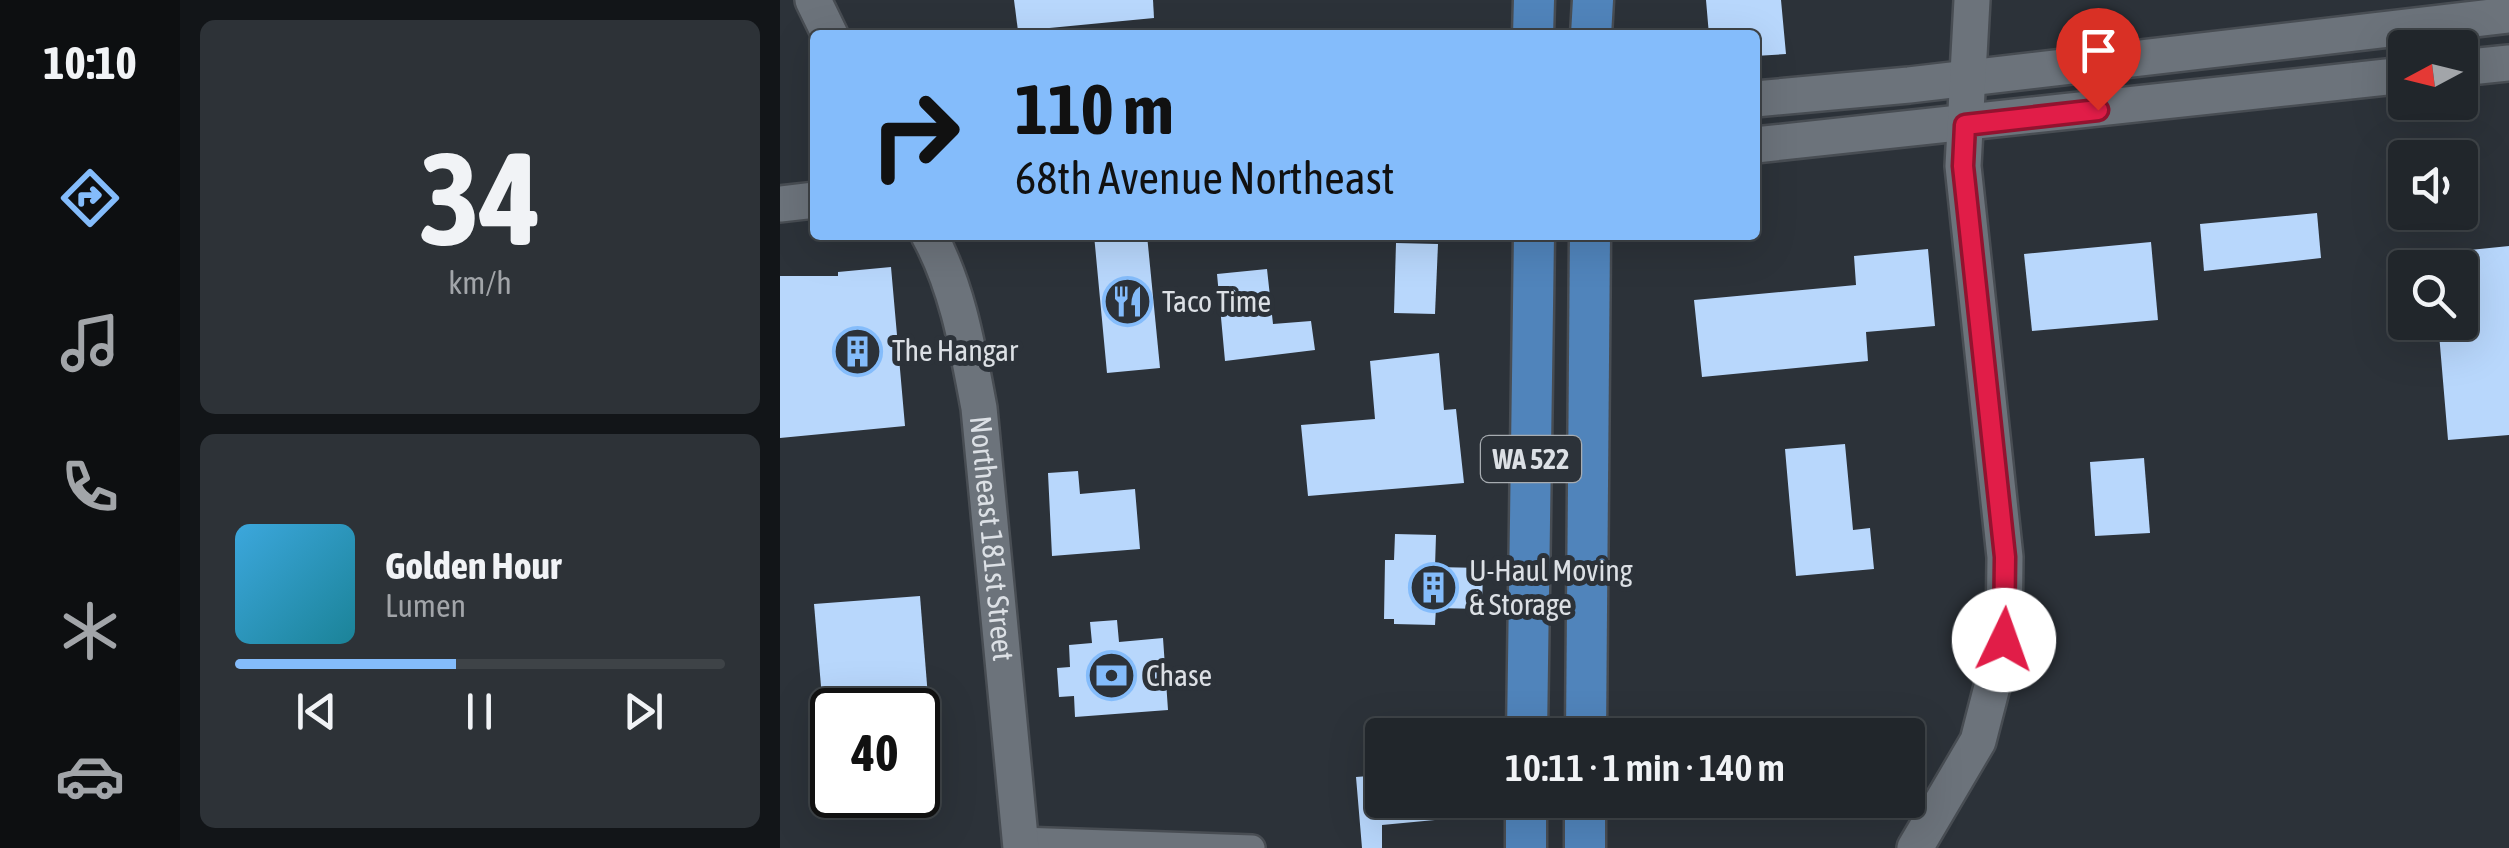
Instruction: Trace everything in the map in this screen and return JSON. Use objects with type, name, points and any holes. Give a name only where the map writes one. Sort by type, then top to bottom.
[{"type":"main road","points":[[1533,30],[1534,0]]},
{"type":"main road","points":[[1591,30],[1592,0]]},
{"type":"main road","name":"WA 522","points":[[1527,718],[1534,240]]},
{"type":"main road","name":"WA 522","points":[[1586,718],[1590,240]]},
{"type":"main road","points":[[1526,818],[1526,848]]},
{"type":"main road","points":[[1585,848],[1586,818]]},
{"type":"street","points":[[813,0],[828,30]]},
{"type":"street","points":[[1916,848],[1978,741],[2004,640],[2005,557],[1963,166],[1972,0]]},
{"type":"street","points":[[1760,99],[2509,15]]},
{"type":"street","points":[[2478,66],[2509,63]]},
{"type":"street","points":[[1760,145],[2388,76]]},
{"type":"street","points":[[780,204],[810,201]]},
{"type":"street","name":"Northeast 181st Street","points":[[933,240],[942,258],[966,340],[979,408],[1020,844]]},
{"type":"street","points":[[1020,844],[1252,848]]},
{"type":"building","points":[[1014,0],[1153,0],[1154,18],[1018,30]]},
{"type":"building","points":[[1706,0],[1781,0],[1786,54],[1760,56],[1760,30],[1709,30]]},
{"type":"building","points":[[2317,213],[2321,258],[2204,271],[2200,224]]},
{"type":"building","name":"Taco Time","points":[[1094,240],[1147,240],[1160,368],[1107,373]]},
{"type":"building","points":[[2151,242],[2158,320],[2032,331],[2024,254]]},
{"type":"building","points":[[1396,243],[1438,244],[1435,314],[1394,313]]},
{"type":"building","points":[[2509,246],[2509,435],[2448,440],[2440,340],[2478,340],[2478,250],[2470,250]]},
{"type":"building","points":[[1928,249],[1935,326],[1866,332],[1868,361],[1702,377],[1694,300],[1856,285],[1854,256]]},
{"type":"building","name":"The Hangar","points":[[891,267],[905,426],[780,438],[780,276],[838,276],[838,272]]},
{"type":"building","points":[[1267,269],[1273,324],[1311,321],[1315,350],[1225,361],[1217,274]]},
{"type":"building","points":[[1439,353],[1444,410],[1456,409],[1464,483],[1308,496],[1301,425],[1375,419],[1370,361]]},
{"type":"building","points":[[1845,444],[1853,530],[1870,528],[1874,569],[1796,576],[1785,449]]},
{"type":"building","points":[[2144,458],[2150,533],[2095,536],[2090,462]]},
{"type":"building","points":[[1078,471],[1080,494],[1135,489],[1140,549],[1052,556],[1048,473]]},
{"type":"building","name":"U-Haul Moving & Storage","points":[[1395,534],[1436,535],[1435,567],[1483,568],[1482,609],[1436,608],[1435,625],[1394,624],[1394,619],[1384,619],[1385,560],[1394,560]]},
{"type":"building","points":[[920,596],[927,688],[821,688],[814,604]]},
{"type":"building","name":"Chase","points":[[1117,620],[1119,642],[1163,638],[1168,710],[1075,717],[1074,696],[1059,697],[1057,668],[1070,667],[1069,645],[1092,643],[1090,622]]},
{"type":"building","points":[[1365,776],[1365,818],[1456,818],[1382,825],[1382,848],[1362,848],[1356,777]]},
{"type":"place","name":"Taco Time","points":[[1127,302]]},
{"type":"place","name":"The Hangar","points":[[857,351]]},
{"type":"place","name":"U-Haul Moving & Storage","points":[[1434,588]]},
{"type":"place","name":"Chase","points":[[1111,676]]},
{"type":"route","points":[[2004,640],[2005,557],[1963,166],[1965,125],[2098,110]]}]
